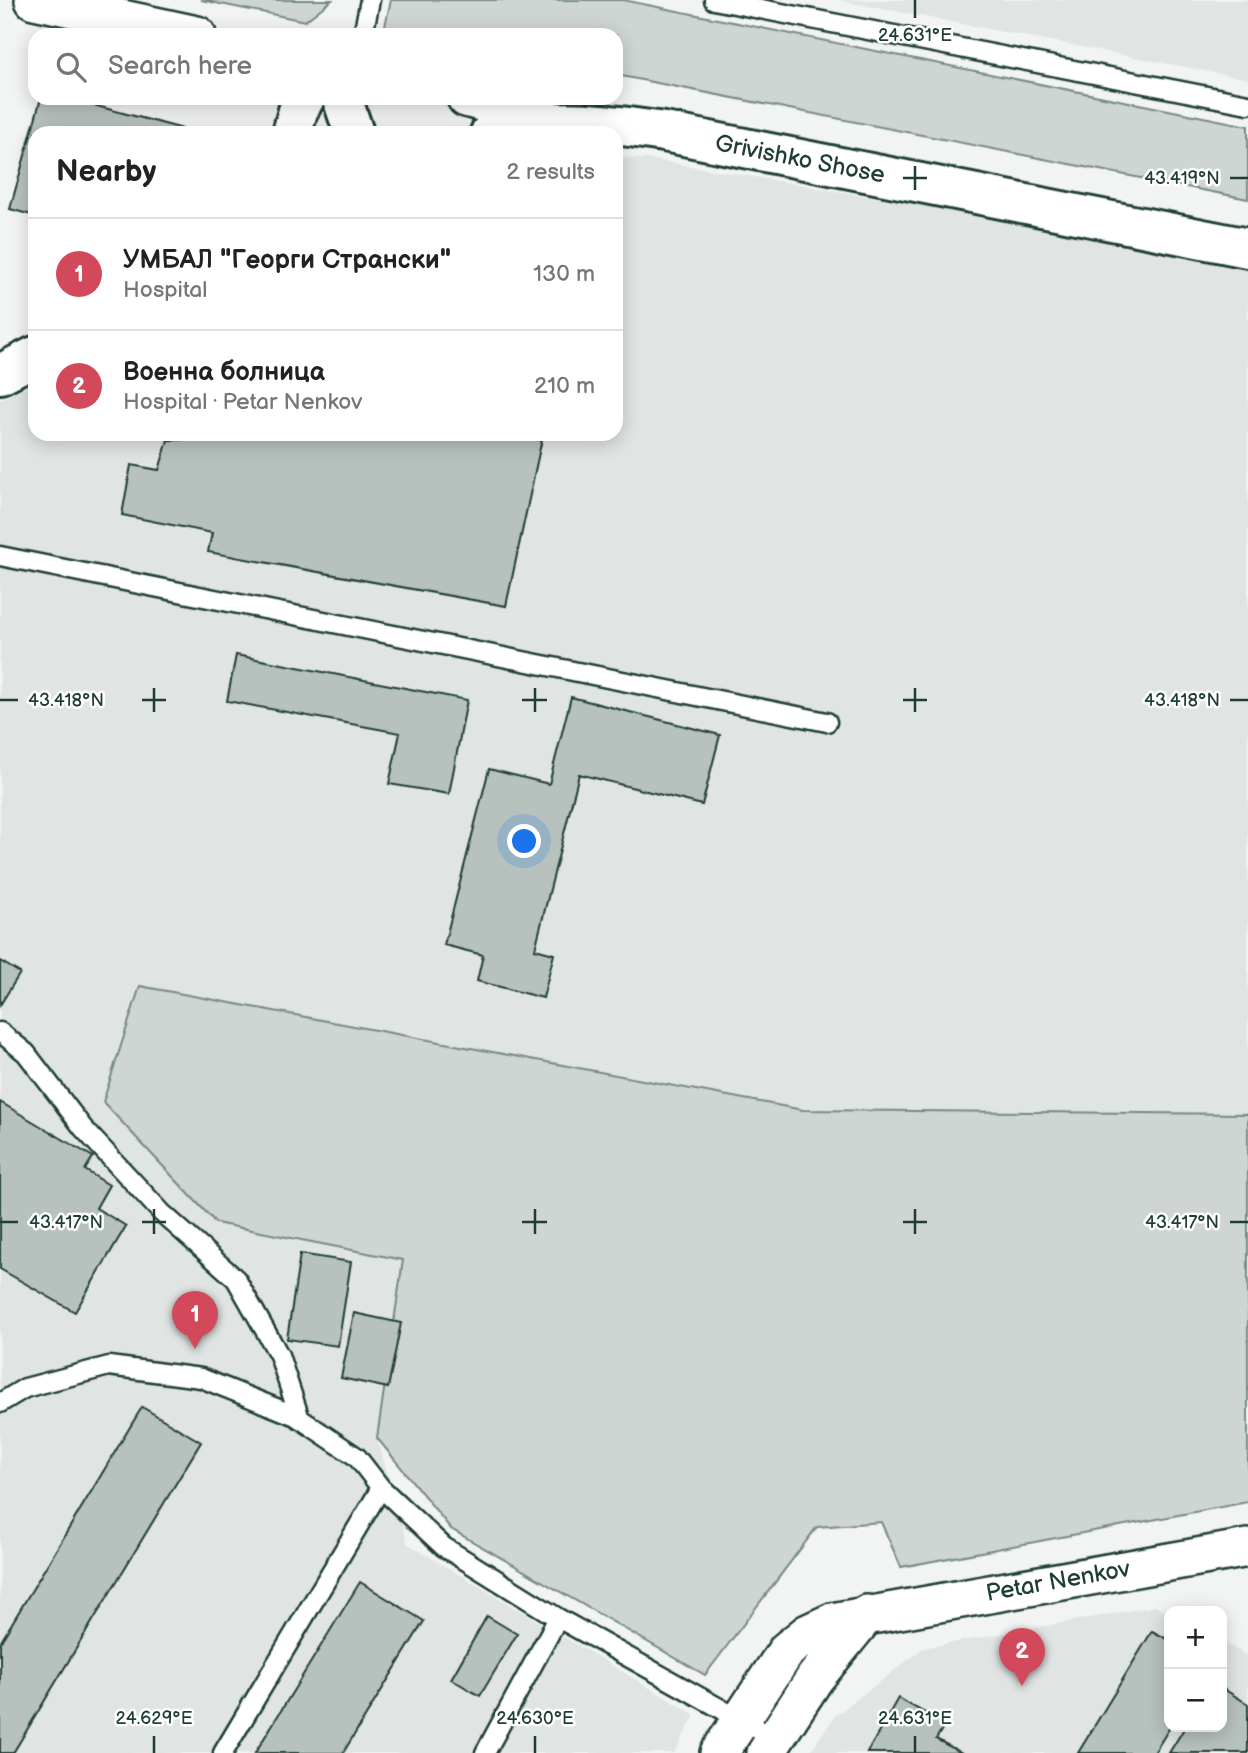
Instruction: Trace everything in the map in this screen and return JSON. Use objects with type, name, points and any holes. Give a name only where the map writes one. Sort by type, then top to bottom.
[{"type":"street","points":[[34,0],[164,28]]},
{"type":"street","points":[[294,126],[301,105]]},
{"type":"street","points":[[344,105],[352,126]]},
{"type":"street","points":[[492,105],[556,122]]},
{"type":"street","name":"Grivishko Shose","points":[[532,126],[556,122],[611,124],[664,132],[1248,248]]},
{"type":"street","points":[[0,374],[28,360]]},
{"type":"street","name":"Petar Nenkov","points":[[719,1753],[787,1650],[808,1633],[832,1622],[1248,1548]]},
{"type":"street","points":[[771,1746],[815,1678],[867,1614]]},
{"type":"lane","points":[[364,28],[370,0]]},
{"type":"lane","points":[[714,0],[1248,104]]},
{"type":"lane","points":[[0,556],[827,722]]},
{"type":"lane","points":[[0,1032],[26,1053],[83,1128],[162,1213],[236,1279],[279,1355],[300,1419]]},
{"type":"lane","points":[[0,1403],[24,1388],[108,1366],[201,1378],[300,1419],[357,1457],[381,1488],[444,1547],[558,1618],[740,1719],[771,1746]]},
{"type":"lane","points":[[223,1753],[381,1488]]},
{"type":"lane","points":[[485,1753],[558,1618]]},
{"type":"shaded area","points":[[201,0],[332,0],[305,21]]},
{"type":"shaded area","points":[[391,0],[623,0],[1248,126],[1248,199],[623,76],[623,28],[384,28]]},
{"type":"shaded area","points":[[837,0],[1248,0],[1248,79]]},
{"type":"shaded area","points":[[623,158],[648,159],[955,211],[1248,270],[1248,1114],[803,1110],[140,986],[103,1102],[216,1223],[403,1260],[377,1438],[408,1544],[695,1715],[674,1753],[0,1753],[0,399],[28,385],[28,441],[623,441]]},
{"type":"shaded area","points":[[140,986],[803,1110],[1248,1114],[1248,1502],[901,1567],[881,1522],[817,1527],[705,1675],[451,1529],[377,1438],[403,1260],[216,1223],[103,1102]]},
{"type":"shaded area","points":[[1156,1606],[1164,1611],[1164,1732],[1227,1732],[1227,1645],[1248,1656],[1248,1753],[809,1753],[836,1715],[924,1648]]},
{"type":"building","points":[[39,105],[93,105],[172,126],[33,126]]},
{"type":"building","points":[[28,145],[28,214],[10,209]]},
{"type":"building","points":[[168,441],[541,441],[506,606],[208,552],[212,533],[122,515],[131,465],[159,470]]},
{"type":"building","points":[[236,655],[467,700],[449,794],[389,784],[400,733],[227,701]]},
{"type":"building","points":[[571,697],[720,735],[702,805],[579,774],[535,949],[554,954],[543,998],[477,981],[483,955],[444,945],[489,769],[549,784]]},
{"type":"building","points":[[0,961],[20,973],[0,1005]]},
{"type":"building","points":[[0,1102],[93,1157],[85,1170],[109,1185],[96,1208],[126,1226],[75,1312],[0,1269]]},
{"type":"building","points":[[300,1254],[351,1262],[338,1346],[287,1339]]},
{"type":"building","points":[[354,1313],[401,1323],[388,1388],[341,1378]]},
{"type":"building","points":[[142,1407],[201,1442],[13,1753],[0,1753],[0,1643]]},
{"type":"building","points":[[360,1582],[424,1621],[343,1753],[255,1753]]},
{"type":"building","points":[[487,1616],[517,1634],[480,1696],[451,1679]]},
{"type":"building","points":[[1152,1631],[1164,1637],[1164,1732],[1167,1732],[1154,1753],[1078,1753]]},
{"type":"building","points":[[1227,1691],[1248,1704],[1248,1753],[1169,1753],[1182,1732],[1227,1732]]},
{"type":"building","points":[[898,1698],[945,1724],[936,1739],[962,1753],[867,1753]]},
{"type":"place","name":"УМБАЛ \"Георги Странски\"","points":[[195,1349]]},
{"type":"place","name":"Военна болница","points":[[1022,1686]]}]
